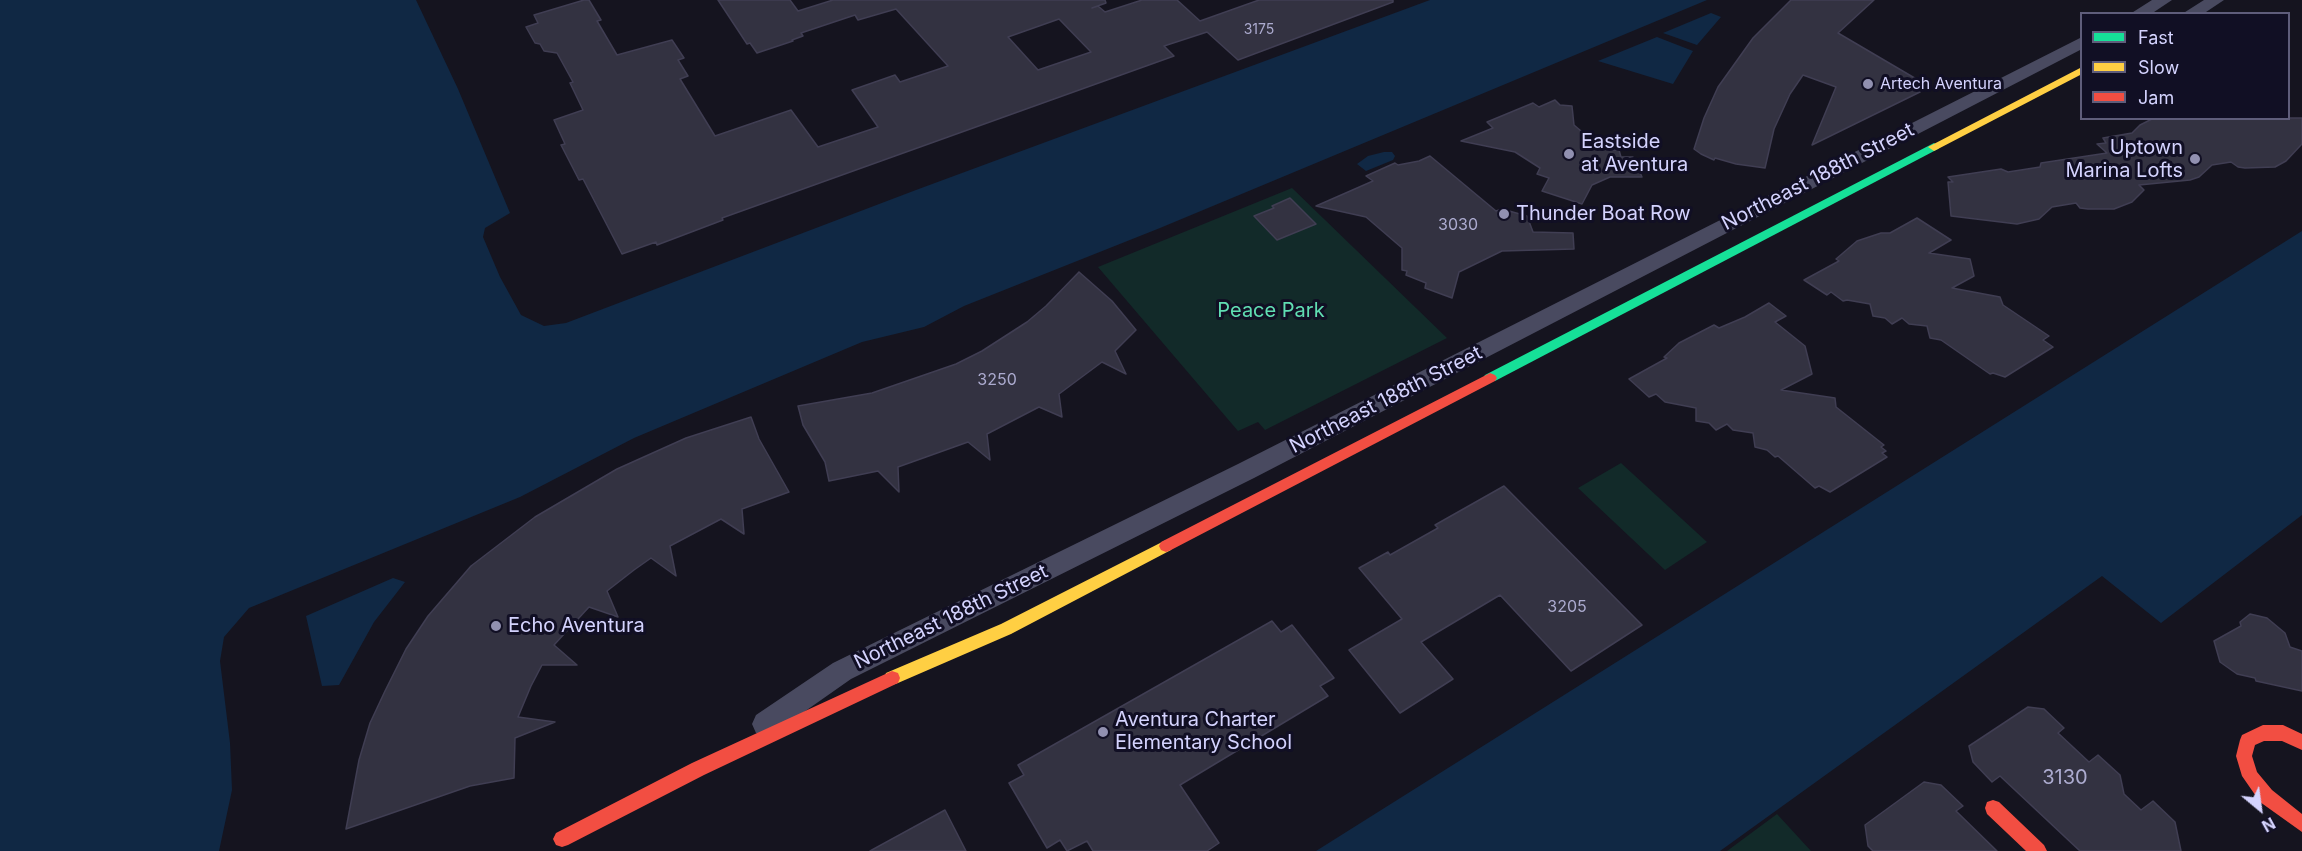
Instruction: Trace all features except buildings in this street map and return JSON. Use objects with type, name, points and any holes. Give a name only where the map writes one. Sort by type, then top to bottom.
[{"type":"street","points":[[2142,12],[2164,0]]},
{"type":"street","points":[[2194,12],[2216,0]]},
{"type":"street","name":"Northeast 188th Street","points":[[698,769],[842,671],[1264,462],[2080,43]]},
{"type":"street","name":"Northeast 188th Street","points":[[562,839],[698,769],[889,679],[1006,629],[2080,71]]},
{"type":"street","points":[[2302,742],[2283,733],[2263,733],[2248,740],[2244,756],[2250,776],[2266,796],[2302,824]]},
{"type":"street","points":[[1993,808],[2038,851]]},
{"type":"green space","name":"Peace Park","points":[[1292,188],[1447,338],[1265,430],[1258,422],[1238,431],[1098,267]]},
{"type":"green space","points":[[1621,463],[1707,542],[1665,570],[1578,488]]},
{"type":"green space","points":[[1777,814],[1811,851],[1727,851]]},
{"type":"water","points":[[0,0],[416,0],[458,89],[510,213],[485,228],[483,237],[500,277],[521,315],[544,326],[566,323],[916,190],[1430,0],[1707,0],[1160,228],[964,306],[924,327],[862,342],[634,438],[520,497],[249,608],[224,637],[220,661],[230,743],[232,790],[219,851],[0,851]]},
{"type":"water","points":[[1711,13],[1721,17],[1697,45],[1663,33]]},
{"type":"water","points":[[1657,37],[1693,51],[1673,84],[1598,61]]},
{"type":"water","points":[[1392,152],[1395,156],[1393,160],[1366,171],[1357,164],[1368,156]]},
{"type":"water","points":[[2302,231],[2302,515],[2161,623],[2102,576],[1720,851],[1316,851]]},
{"type":"water","points":[[393,578],[405,582],[374,622],[339,685],[322,686],[306,616]]},
{"type":"traffic: fast","points":[[1490,378],[1934,147]]},
{"type":"traffic: slow","points":[[1934,147],[2080,71]]},
{"type":"traffic: slow","points":[[892,678],[1006,629],[1166,546]]},
{"type":"traffic: jam","points":[[1166,546],[1490,378]]},
{"type":"traffic: jam","points":[[562,839],[698,769],[892,678]]},
{"type":"traffic: jam","points":[[2302,742],[2283,733],[2263,733],[2248,740],[2244,756],[2250,776],[2266,796],[2302,824]]},
{"type":"traffic: jam","points":[[1993,808],[2038,851]]},
{"type":"place","name":"Artech Aventura","points":[[1868,84]]},
{"type":"place","name":"Eastside at Aventura","points":[[1569,154]]},
{"type":"place","name":"Uptown Marina Lofts","points":[[2195,159]]},
{"type":"place","name":"Thunder Boat Row","points":[[1504,214]]},
{"type":"place","name":"Echo Aventura","points":[[496,626]]},
{"type":"place","name":"Aventura Charter Elementary School","points":[[1103,732]]}]
